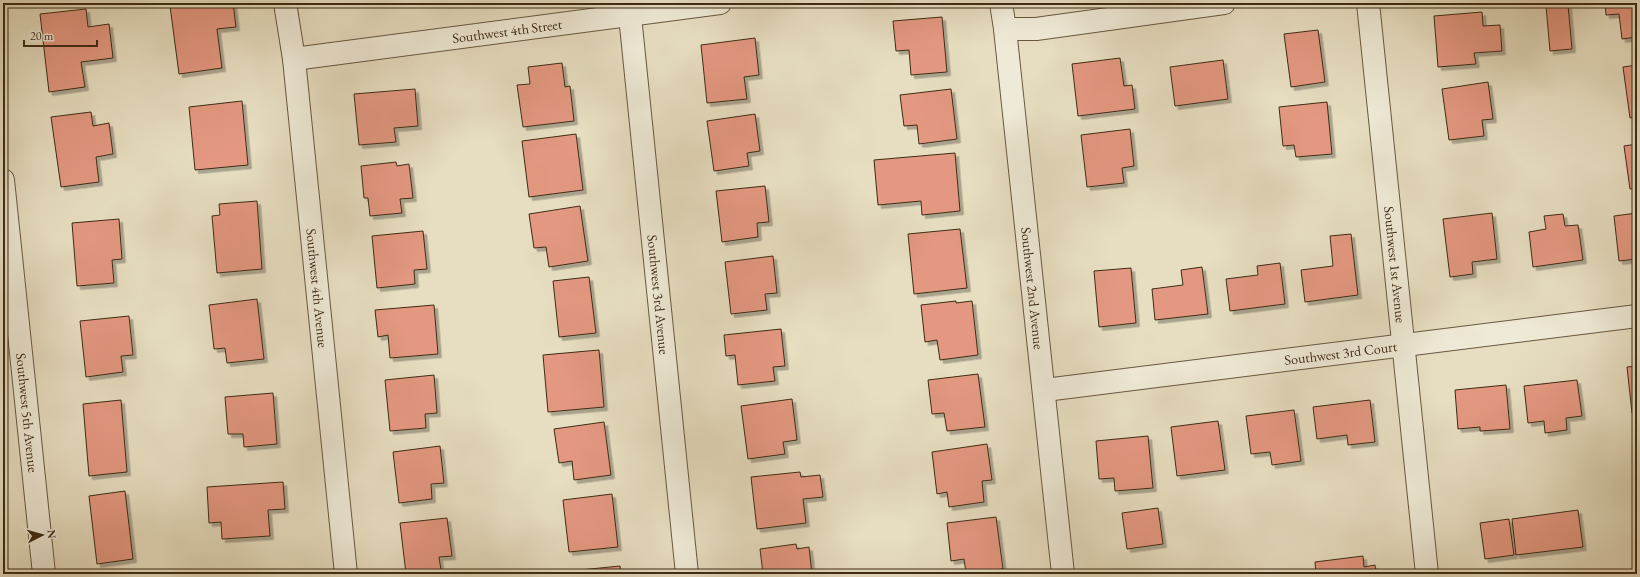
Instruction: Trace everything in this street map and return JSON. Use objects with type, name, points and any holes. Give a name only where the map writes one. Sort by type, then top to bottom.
[{"type":"street","name":"Southwest 4th Avenue","points":[[285,3],[294,59],[346,574]]},
{"type":"street","name":"Southwest 4th Street","points":[[294,59],[720,3]]},
{"type":"street","name":"Southwest 2nd Avenue","points":[[1001,3],[1006,29],[1045,390],[1063,574]]},
{"type":"street","points":[[1006,29],[1036,29],[1224,3]]},
{"type":"street","name":"Southwest 1st Avenue","points":[[1368,3],[1427,574]]},
{"type":"street","name":"Southwest 3rd Avenue","points":[[630,16],[687,574]]},
{"type":"street","name":"Southwest 5th Avenue","points":[[3,180],[44,574]]},
{"type":"street","name":"Southwest 3rd Court","points":[[1045,390],[1637,316]]},
{"type":"building","points":[[194,3],[233,3],[236,27],[217,29],[222,68],[179,74],[170,6]]},
{"type":"building","points":[[1605,3],[1637,3],[1637,37],[1622,39],[1619,14],[1606,15]]},
{"type":"building","points":[[1568,5],[1572,49],[1550,51],[1546,6]]},
{"type":"building","points":[[86,9],[88,27],[109,24],[113,58],[81,62],[85,87],[49,92],[40,14]]},
{"type":"building","points":[[1482,12],[1483,26],[1500,25],[1502,51],[1474,53],[1476,64],[1438,67],[1434,16]]},
{"type":"building","points":[[942,17],[947,72],[911,75],[909,50],[896,51],[893,21]]},
{"type":"building","points":[[1318,30],[1325,82],[1291,87],[1284,34]]},
{"type":"building","points":[[755,38],[759,75],[744,77],[747,99],[707,103],[701,45]]},
{"type":"building","points":[[1120,58],[1124,86],[1132,85],[1135,109],[1078,116],[1072,64]]},
{"type":"building","points":[[1223,60],[1228,99],[1175,106],[1170,67]]},
{"type":"building","points":[[562,63],[565,87],[570,86],[574,121],[523,127],[517,85],[530,84],[528,67]]},
{"type":"building","points":[[1637,65],[1637,117],[1630,118],[1623,67]]},
{"type":"building","points":[[1488,82],[1493,119],[1482,120],[1484,136],[1449,140],[1442,89]]},
{"type":"building","points":[[415,89],[418,126],[394,128],[396,142],[359,145],[354,94]]},
{"type":"building","points":[[951,89],[957,139],[919,144],[917,125],[904,126],[900,95]]},
{"type":"building","points":[[242,101],[248,165],[195,170],[189,107]]},
{"type":"building","points":[[1327,102],[1332,154],[1296,157],[1294,145],[1283,146],[1279,107]]},
{"type":"building","points":[[91,112],[93,126],[109,123],[113,154],[96,157],[99,182],[61,187],[51,117]]},
{"type":"building","points":[[755,114],[760,151],[747,153],[749,166],[714,171],[707,121]]},
{"type":"building","points":[[1130,129],[1134,166],[1122,168],[1124,183],[1087,187],[1081,135]]},
{"type":"building","points":[[576,134],[583,190],[529,197],[522,141]]},
{"type":"building","points":[[1637,144],[1637,188],[1630,189],[1624,146]]},
{"type":"building","points":[[955,153],[960,211],[922,215],[921,201],[878,205],[874,160]]},
{"type":"building","points":[[396,162],[397,166],[409,164],[413,198],[400,199],[402,213],[370,216],[368,198],[364,198],[361,166]]},
{"type":"building","points":[[765,186],[769,222],[757,223],[758,237],[722,242],[716,191]]},
{"type":"building","points":[[257,201],[262,269],[217,273],[212,216],[220,215],[219,204]]},
{"type":"building","points":[[580,206],[588,261],[549,267],[546,247],[534,248],[529,214]]},
{"type":"building","points":[[1492,213],[1497,259],[1472,262],[1473,274],[1450,277],[1443,219]]},
{"type":"building","points":[[1637,213],[1637,259],[1619,261],[1614,216]]},
{"type":"building","points":[[1563,214],[1565,226],[1578,225],[1583,260],[1533,267],[1529,232],[1546,229],[1544,216]]},
{"type":"building","points":[[119,219],[122,259],[112,260],[114,283],[77,286],[72,223]]},
{"type":"building","points":[[960,229],[967,288],[914,294],[908,234]]},
{"type":"building","points":[[423,231],[427,269],[414,270],[415,284],[377,288],[372,236]]},
{"type":"building","points":[[1351,234],[1358,295],[1305,302],[1301,270],[1333,266],[1330,236]]},
{"type":"building","points":[[773,256],[777,293],[765,294],[767,310],[731,314],[725,262]]},
{"type":"building","points":[[1280,263],[1285,304],[1230,311],[1226,279],[1258,275],[1257,266]]},
{"type":"building","points":[[1202,267],[1208,314],[1155,320],[1152,289],[1183,285],[1181,270]]},
{"type":"building","points":[[1131,268],[1136,323],[1099,327],[1094,271]]},
{"type":"building","points":[[589,277],[596,333],[559,337],[553,281]]},
{"type":"building","points":[[257,299],[264,359],[227,363],[225,348],[214,349],[209,305]]},
{"type":"building","points":[[956,301],[956,303],[972,301],[978,355],[940,360],[937,340],[925,342],[921,305]]},
{"type":"building","points":[[434,305],[438,354],[390,358],[388,335],[378,337],[375,310]]},
{"type":"building","points":[[129,316],[133,355],[121,356],[123,372],[86,377],[80,321]]},
{"type":"building","points":[[781,329],[785,366],[773,367],[775,381],[738,385],[735,355],[726,356],[724,335]]},
{"type":"building","points":[[599,350],[604,407],[548,412],[543,355]]},
{"type":"building","points":[[1637,366],[1637,413],[1632,413],[1627,367]]},
{"type":"building","points":[[978,374],[985,427],[947,431],[944,413],[932,414],[928,380]]},
{"type":"building","points":[[434,375],[437,413],[425,414],[426,428],[390,431],[385,380]]},
{"type":"building","points":[[1577,380],[1582,416],[1566,418],[1567,430],[1545,433],[1544,421],[1528,423],[1524,386]]},
{"type":"building","points":[[1506,385],[1510,429],[1480,431],[1480,427],[1458,429],[1455,390]]},
{"type":"building","points":[[273,393],[277,444],[244,447],[243,434],[228,434],[225,397]]},
{"type":"building","points":[[792,399],[797,440],[783,442],[785,454],[748,459],[741,406]]},
{"type":"building","points":[[121,400],[127,472],[89,476],[83,404]]},
{"type":"building","points":[[1370,400],[1375,442],[1348,445],[1347,435],[1317,439],[1313,407]]},
{"type":"building","points":[[1294,410],[1301,461],[1272,465],[1270,452],[1251,454],[1246,416]]},
{"type":"building","points":[[1218,421],[1225,470],[1177,476],[1171,427]]},
{"type":"building","points":[[604,422],[611,475],[574,480],[572,461],[559,463],[554,429]]},
{"type":"building","points":[[1148,436],[1153,488],[1115,491],[1114,478],[1099,479],[1096,441]]},
{"type":"building","points":[[987,444],[992,480],[982,481],[984,502],[949,507],[947,492],[937,494],[932,452]]},
{"type":"building","points":[[440,446],[444,483],[431,484],[432,499],[399,503],[393,452]]},
{"type":"building","points":[[800,472],[801,477],[820,475],[823,497],[803,499],[806,523],[757,529],[751,477]]},
{"type":"building","points":[[283,482],[285,509],[268,510],[270,536],[222,539],[221,522],[209,523],[207,487]]},
{"type":"building","points":[[125,491],[133,559],[97,564],[89,496]]},
{"type":"building","points":[[612,494],[618,547],[569,552],[563,500]]},
{"type":"building","points":[[1158,508],[1163,544],[1127,549],[1122,513]]},
{"type":"building","points":[[1578,510],[1583,547],[1516,555],[1512,519]]},
{"type":"building","points":[[996,517],[1003,569],[966,573],[964,559],[951,561],[947,523]]},
{"type":"building","points":[[447,518],[452,556],[439,557],[441,570],[406,574],[400,523]]},
{"type":"building","points":[[1509,519],[1514,555],[1485,559],[1480,523]]},
{"type":"building","points":[[796,544],[797,549],[809,547],[812,574],[763,574],[760,549]]},
{"type":"building","points":[[1363,556],[1364,567],[1375,565],[1376,574],[1316,574],[1315,562]]},
{"type":"building","points":[[620,566],[621,574],[570,574],[570,571]]}]
